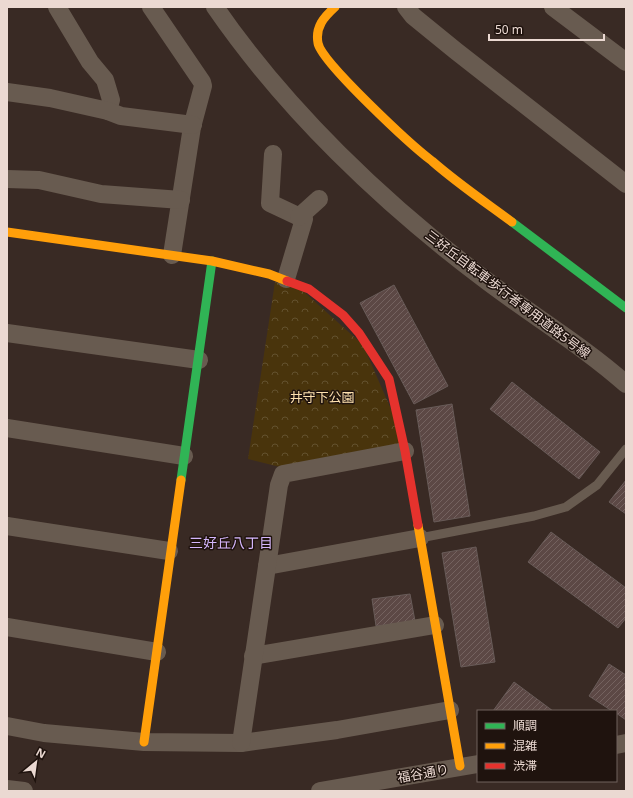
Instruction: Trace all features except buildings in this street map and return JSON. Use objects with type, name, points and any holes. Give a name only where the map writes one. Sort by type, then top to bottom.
[{"type":"street","points":[[57,7],[90,62],[106,80],[110,100],[108,111]]},
{"type":"street","points":[[151,7],[202,82],[203,92],[192,125],[172,256]]},
{"type":"street","name":"三好丘自転車歩行者専用道路5号線","points":[[215,7],[260,69],[292,105],[389,201],[482,278],[626,384]]},
{"type":"street","points":[[335,7],[326,15],[318,28],[318,44],[322,54],[351,86],[431,161],[624,303]]},
{"type":"street","points":[[406,7],[413,16],[456,51],[626,184]]},
{"type":"street","points":[[554,7],[626,62]]},
{"type":"street","points":[[7,92],[50,98],[108,111],[121,116],[192,125]]},
{"type":"street","points":[[272,154],[270,203],[304,219],[286,279]]},
{"type":"street","points":[[7,179],[39,180],[101,194],[181,200]]},
{"type":"street","points":[[299,217],[319,199]]},
{"type":"street","points":[[7,232],[212,261],[286,279],[309,289],[343,315],[359,333],[389,378],[405,451],[460,766]]},
{"type":"street","points":[[144,742],[212,261]]},
{"type":"street","points":[[7,333],[199,360]]},
{"type":"street","points":[[7,428],[184,456]]},
{"type":"street","points":[[241,743],[279,485],[283,474],[405,451]]},
{"type":"street","points":[[7,526],[170,551]]},
{"type":"street","points":[[267,566],[420,538]]},
{"type":"street","points":[[253,656],[435,625]]},
{"type":"street","points":[[7,627],[157,652]]},
{"type":"street","points":[[7,726],[44,733],[144,742],[241,743],[338,730],[450,710]]},
{"type":"street","name":"福谷通り","points":[[320,791],[477,764]]},
{"type":"street","points":[[7,788],[24,791]]},
{"type":"lane","points":[[420,538],[534,516],[566,507],[597,484],[626,449]]},
{"type":"green space","name":"井守下公園","points":[[275,282],[303,291],[363,345],[407,446],[288,469],[248,459]]},
{"type":"traffic: fast","points":[[512,222],[626,308]]},
{"type":"traffic: fast","points":[[181,480],[212,261]]},
{"type":"traffic: slow","points":[[335,7],[321,23],[317,37],[323,53],[334,67],[369,104],[421,152],[461,185],[512,222]]},
{"type":"traffic: slow","points":[[7,232],[212,261],[269,274],[287,281]]},
{"type":"traffic: slow","points":[[144,742],[181,480]]},
{"type":"traffic: slow","points":[[418,525],[460,766]]},
{"type":"traffic: jam","points":[[287,281],[309,289],[343,315],[359,333],[389,379],[405,451],[418,525]]},
{"type":"district","name":"三好丘八丁目","points":[[231,543]]}]
